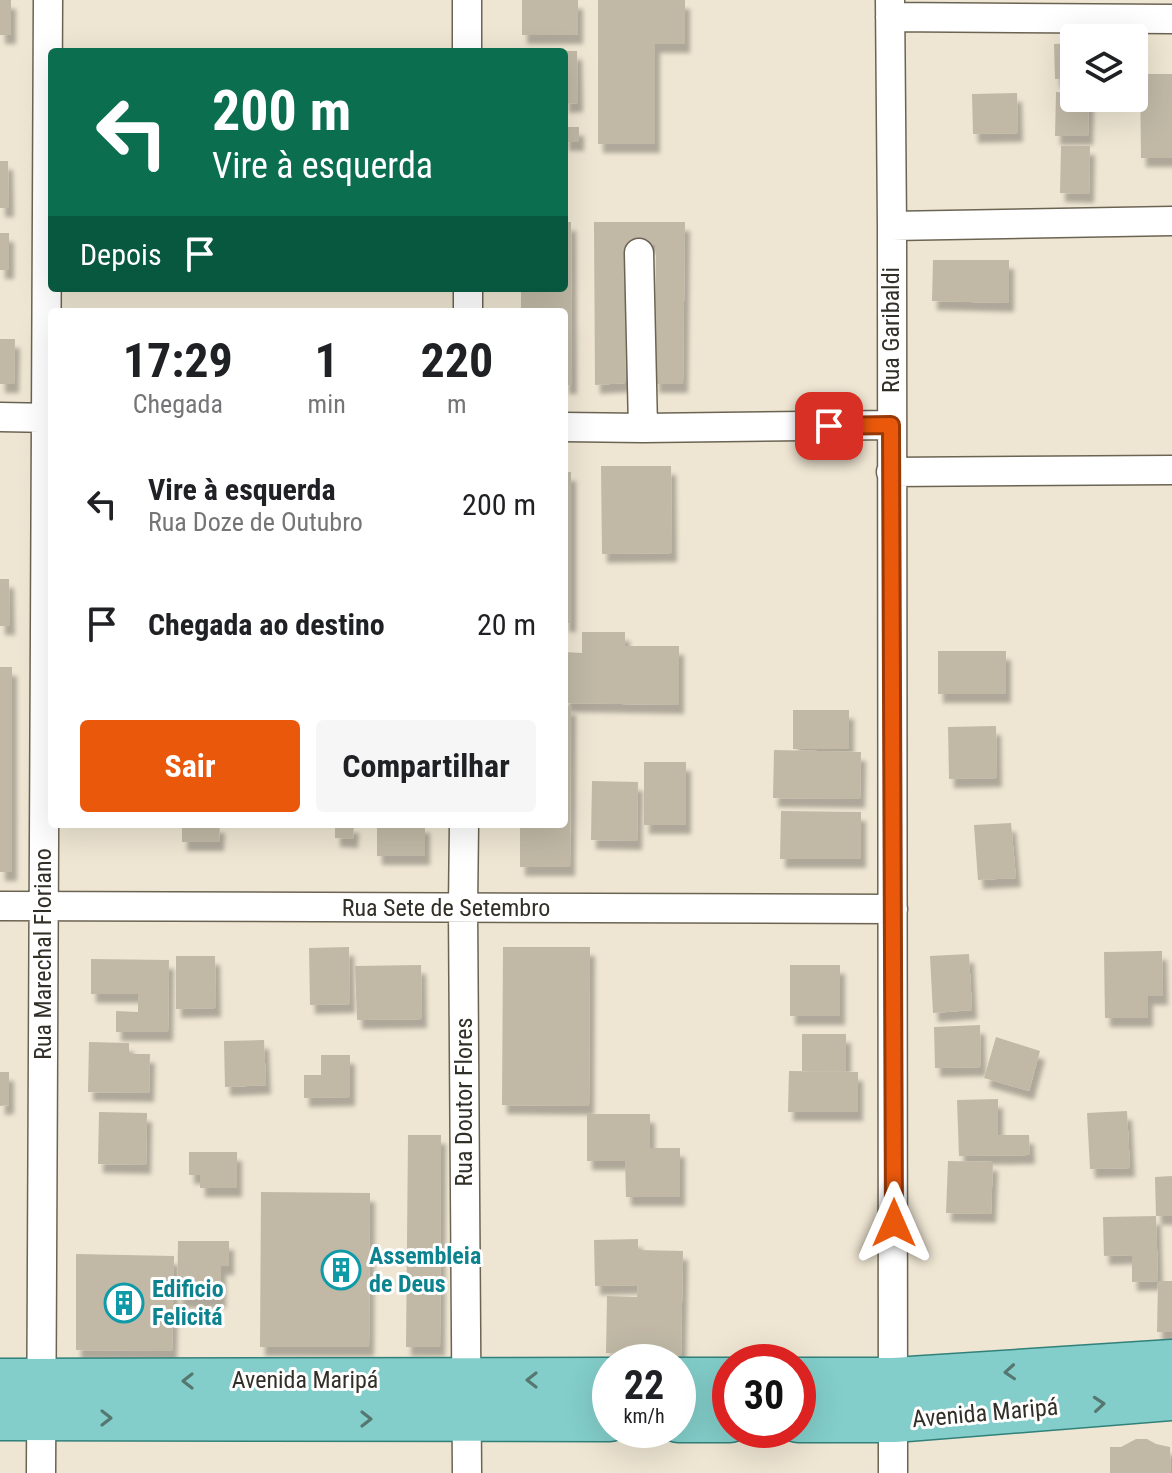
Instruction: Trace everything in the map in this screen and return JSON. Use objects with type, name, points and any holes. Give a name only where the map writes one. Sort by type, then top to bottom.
[{"type":"main road","name":"Avenida Maripá","points":[[816,1416],[894,1400],[1172,1362]]},
{"type":"main road","name":"Avenida Maripá","points":[[21,1400],[467,1399],[592,1382]]},
{"type":"main road","name":"Avenida Maripá","points":[[816,1384],[894,1400],[1172,1398]]},
{"type":"main road","name":"Avenida Maripá","points":[[467,1399],[592,1416]]},
{"type":"street","name":"Rua Marechal Floriano","points":[[48,0],[48,48]]},
{"type":"street","points":[[467,0],[467,48]]},
{"type":"street","points":[[890,8],[1172,19]]},
{"type":"street","name":"Rua Garibaldi","points":[[890,8],[893,1473]]},
{"type":"street","points":[[892,226],[1172,221]]},
{"type":"street","points":[[639,253],[643,428]]},
{"type":"street","points":[[0,417],[48,418]]},
{"type":"street","points":[[568,427],[891,425]]},
{"type":"street","points":[[891,472],[1172,470]]},
{"type":"street","name":"Rua Marechal Floriano","points":[[41,1473],[21,1400],[43,906],[48,499]]},
{"type":"street","name":"Rua Doutor Flores","points":[[464,828],[467,1473]]},
{"type":"street","name":"Rua Sete de Setembro","points":[[0,906],[893,909]]},
{"type":"building","points":[[0,0],[11,0],[11,35],[0,35]]},
{"type":"building","points":[[522,0],[578,0],[578,35],[522,35]]},
{"type":"building","points":[[598,0],[685,0],[685,44],[655,44],[655,144],[598,144]]},
{"type":"building","points":[[1054,44],[1060,44],[1060,79],[1055,79]]},
{"type":"building","points":[[568,51],[577,51],[578,103],[568,104]]},
{"type":"building","points":[[1148,74],[1172,74],[1172,158],[1141,158],[1140,112],[1148,112]]},
{"type":"building","points":[[1056,92],[1060,92],[1060,112],[1089,112],[1088,136],[1055,136]]},
{"type":"building","points":[[1017,93],[1018,133],[973,134],[972,94]]},
{"type":"building","points":[[568,127],[579,127],[579,142],[568,142]]},
{"type":"building","points":[[1061,146],[1090,146],[1089,194],[1060,193]]},
{"type":"building","points":[[0,161],[8,161],[9,208],[0,208]]},
{"type":"building","points":[[568,222],[571,222],[572,385],[568,385],[568,308],[521,308],[521,292],[568,292]]},
{"type":"building","points":[[594,222],[685,222],[683,384],[654,384],[656,245],[627,245],[625,383],[595,385]]},
{"type":"building","points":[[0,233],[9,233],[9,270],[0,270]]},
{"type":"building","points":[[933,260],[1009,260],[1009,303],[932,301]]},
{"type":"building","points":[[0,339],[15,339],[14,384],[0,384]]},
{"type":"building","points":[[601,466],[671,466],[672,553],[602,554]]},
{"type":"building","points":[[568,472],[571,472],[571,623],[568,623]]},
{"type":"building","points":[[0,579],[9,579],[10,626],[0,626]]},
{"type":"building","points":[[582,632],[625,632],[625,646],[679,646],[679,705],[568,703],[568,652],[582,653]]},
{"type":"building","points":[[938,651],[1006,651],[1006,694],[938,694]]},
{"type":"building","points":[[0,667],[12,667],[12,872],[0,872]]},
{"type":"building","points":[[568,706],[571,706],[570,867],[520,867],[520,828],[568,828]]},
{"type":"building","points":[[793,710],[849,710],[849,749],[793,749]]},
{"type":"building","points":[[996,726],[997,778],[949,779],[948,727]]},
{"type":"building","points":[[774,750],[861,752],[860,799],[773,798]]},
{"type":"building","points":[[644,762],[686,762],[686,825],[644,825]]},
{"type":"building","points":[[592,781],[638,782],[637,841],[591,840]]},
{"type":"building","points":[[781,811],[861,812],[861,859],[780,859]]},
{"type":"building","points":[[1011,823],[1016,878],[978,880],[974,825]]},
{"type":"building","points":[[182,828],[220,828],[219,842],[182,842]]},
{"type":"building","points":[[335,828],[354,828],[353,839],[335,838]]},
{"type":"building","points":[[377,828],[425,828],[425,856],[377,856]]},
{"type":"building","points":[[349,947],[350,1004],[310,1005],[309,948]]},
{"type":"building","points":[[503,947],[590,947],[589,1106],[502,1105]]},
{"type":"building","points":[[1162,951],[1163,996],[1148,996],[1148,1018],[1105,1018],[1104,952]]},
{"type":"building","points":[[969,954],[972,1010],[933,1013],[930,956]]},
{"type":"building","points":[[176,956],[215,956],[216,1008],[176,1009]]},
{"type":"building","points":[[91,959],[169,960],[168,1032],[116,1032],[116,1011],[138,1012],[138,994],[91,994]]},
{"type":"building","points":[[421,965],[422,1019],[357,1020],[355,966]]},
{"type":"building","points":[[790,965],[840,965],[840,1016],[790,1016]]},
{"type":"building","points":[[980,1025],[981,1067],[935,1068],[934,1027]]},
{"type":"building","points":[[802,1034],[846,1034],[846,1071],[802,1071]]},
{"type":"building","points":[[996,1037],[1040,1051],[1029,1091],[984,1078]]},
{"type":"building","points":[[264,1040],[266,1085],[225,1087],[224,1041]]},
{"type":"building","points":[[89,1042],[129,1043],[129,1054],[150,1054],[149,1093],[88,1092]]},
{"type":"building","points":[[321,1055],[350,1055],[350,1097],[304,1098],[304,1075],[321,1075]]},
{"type":"building","points":[[789,1071],[858,1072],[858,1112],[788,1112]]},
{"type":"building","points":[[0,1072],[9,1072],[9,1105],[0,1106]]},
{"type":"building","points":[[998,1099],[998,1135],[1029,1135],[1030,1155],[959,1156],[957,1100]]},
{"type":"building","points":[[1127,1111],[1130,1168],[1090,1169],[1087,1113]]},
{"type":"building","points":[[99,1112],[147,1113],[146,1165],[98,1164]]},
{"type":"building","points":[[587,1114],[650,1114],[650,1148],[680,1148],[680,1197],[626,1197],[625,1161],[587,1161]]},
{"type":"building","points":[[408,1135],[441,1135],[440,1347],[406,1347]]},
{"type":"building","points":[[189,1152],[237,1152],[237,1188],[200,1188],[200,1175],[189,1175]]},
{"type":"building","points":[[948,1161],[993,1162],[991,1214],[946,1213]]},
{"type":"building","points":[[1172,1176],[1172,1216],[1156,1216],[1155,1177]]},
{"type":"building","points":[[261,1192],[370,1193],[369,1347],[260,1347]]},
{"type":"building","points":[[1156,1216],[1158,1281],[1132,1282],[1132,1255],[1104,1256],[1103,1217]]},
{"type":"building","points":[[638,1239],[638,1250],[683,1251],[681,1344],[606,1344],[607,1296],[637,1297],[638,1285],[595,1286],[594,1240]]},
{"type":"building","points":[[178,1241],[229,1241],[229,1266],[221,1266],[221,1299],[177,1299]]},
{"type":"building","name":"Edificio Felicitá","points":[[76,1254],[174,1256],[172,1351],[76,1350]]},
{"type":"building","points":[[1158,1281],[1172,1281],[1172,1332],[1157,1332]]},
{"type":"building","points":[[1136,1439],[1147,1439],[1170,1447],[1171,1473],[1110,1473],[1110,1447],[1121,1447]]},
{"type":"place","name":"Assembleia de Deus","points":[[341,1270]]},
{"type":"place","name":"Edificio Felicitá","points":[[124,1303]]},
{"type":"route","points":[[829,426],[891,425],[894,1223]]}]
